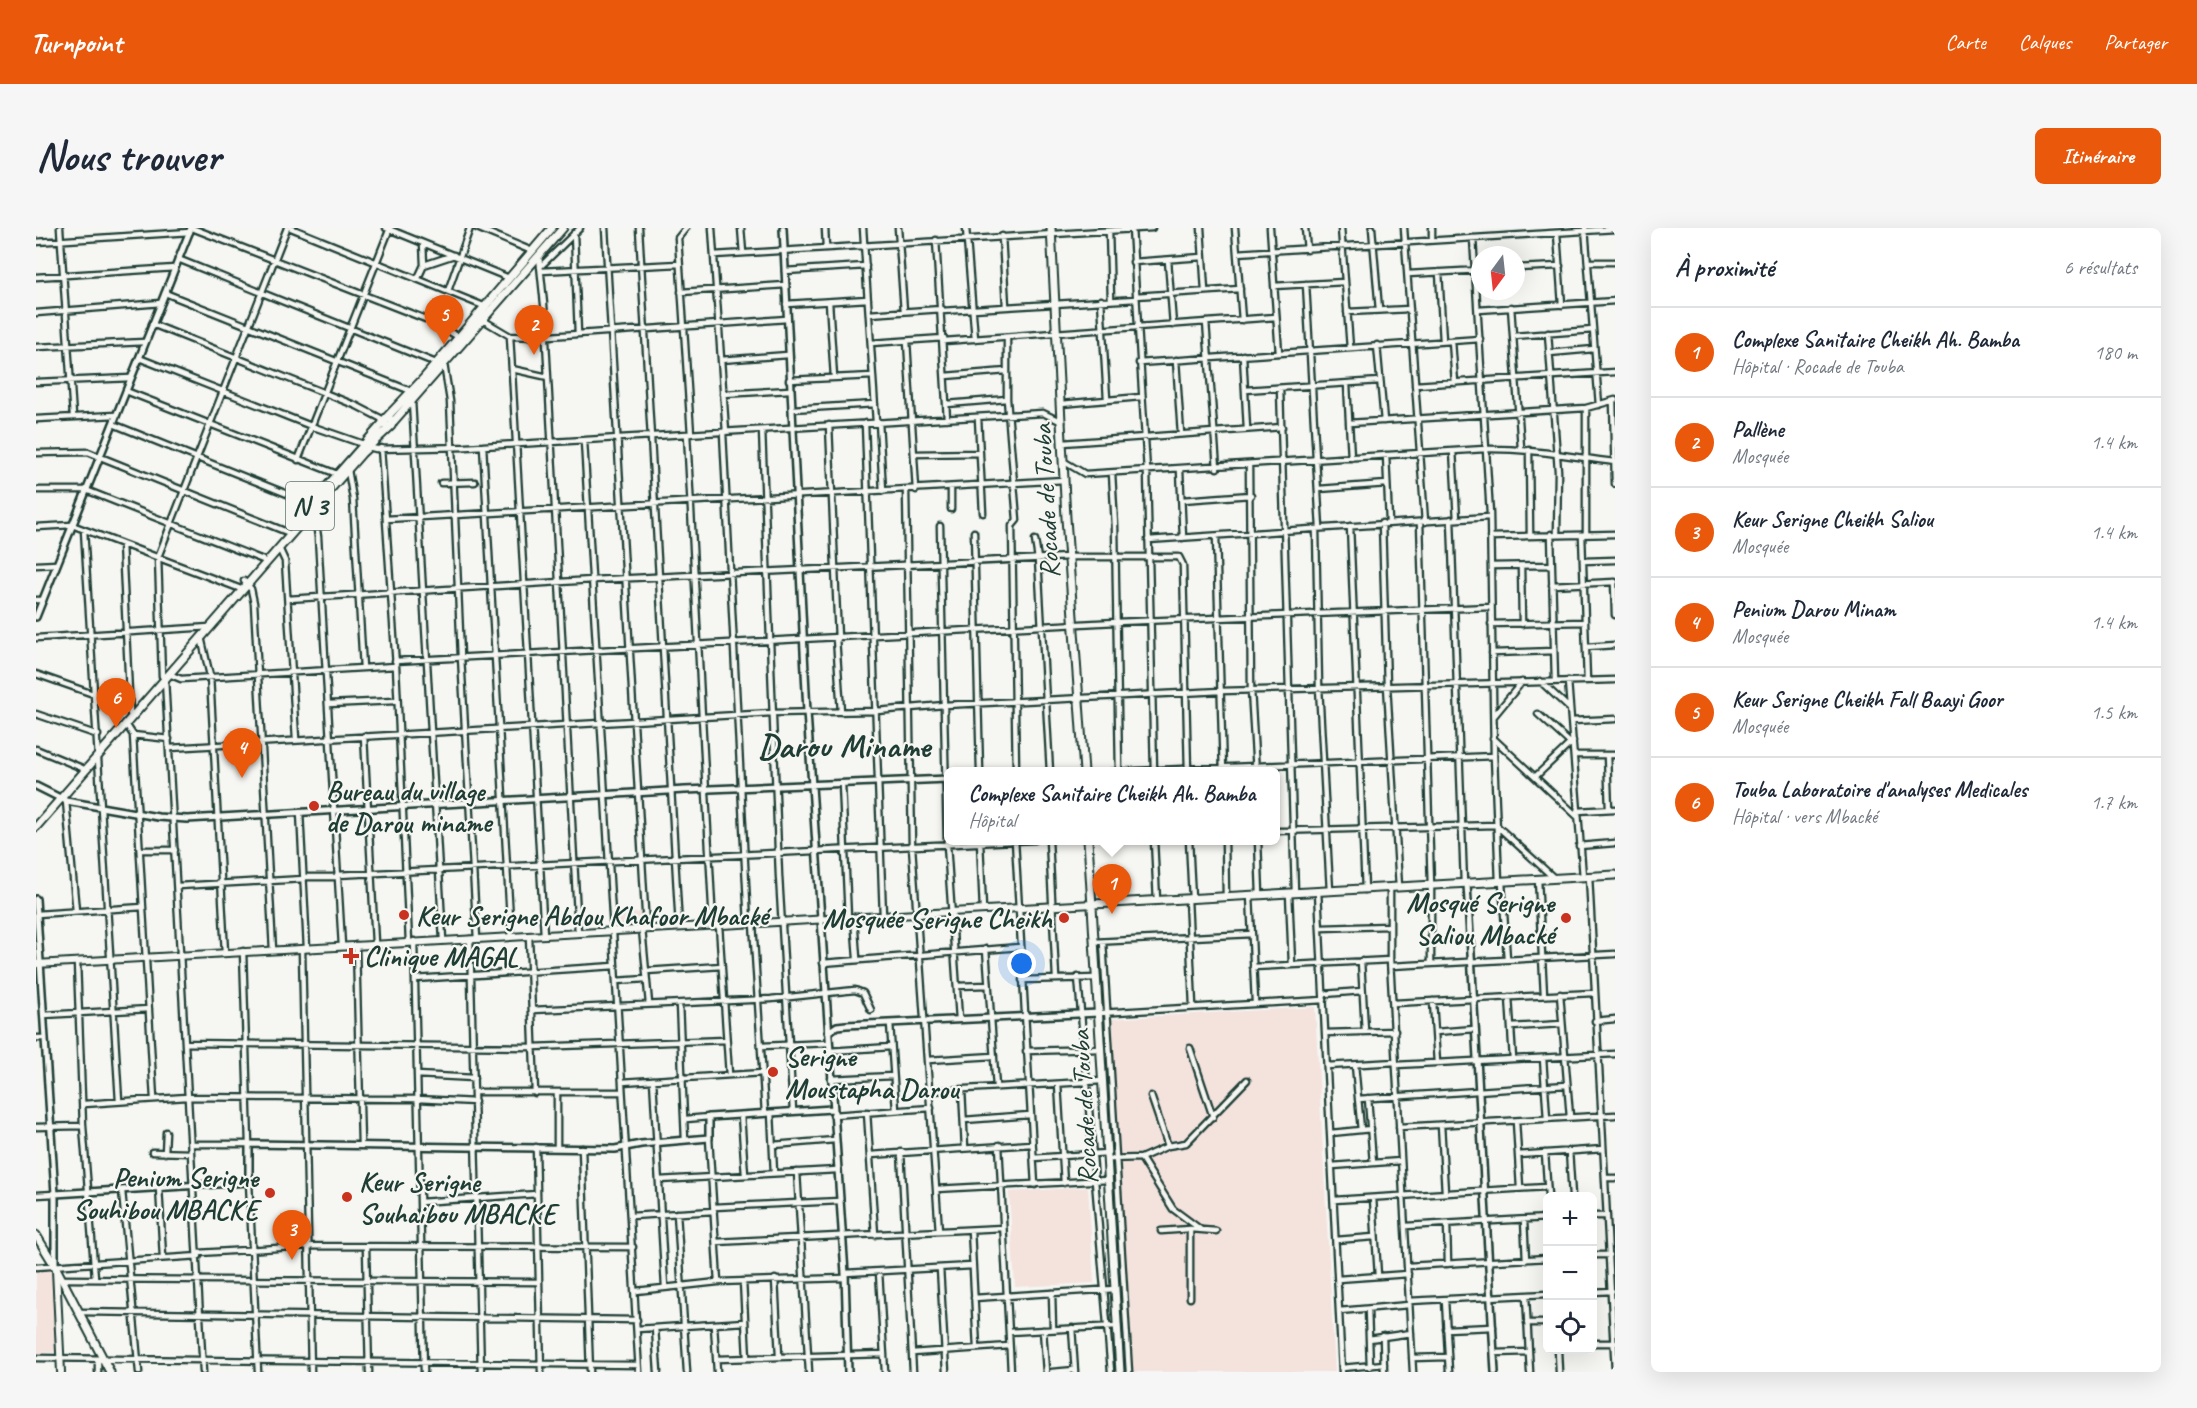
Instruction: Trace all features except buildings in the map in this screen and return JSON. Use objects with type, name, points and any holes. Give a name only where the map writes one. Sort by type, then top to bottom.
[{"type":"main road","name":"N 3","points":[[242,586],[279,548],[337,474],[412,401],[459,337],[536,253],[552,228]]},
{"type":"main road","name":"N 3","points":[[386,424],[411,392],[482,319],[509,278],[564,228]]},
{"type":"main road","name":"Rocade de Touba","points":[[1051,232],[1077,699],[1084,767]]},
{"type":"main road","name":"N 3","points":[[61,801],[82,768],[126,724],[287,532],[348,470],[365,445]]},
{"type":"main road","name":"N 3","points":[[36,827],[61,801],[130,714],[201,637],[208,626]]},
{"type":"main road","name":"Rocade de Touba","points":[[1088,845],[1096,978],[1103,1012],[1102,1081],[1120,1372]]},
{"type":"main road","points":[[38,964],[1615,875]]},
{"type":"main road","points":[[36,1235],[55,1266],[100,1359],[110,1372]]},
{"type":"main road","points":[[55,1266],[62,1372]]},
{"type":"street","points":[[60,228],[73,416]]},
{"type":"street","points":[[203,1372],[199,1254],[191,1153],[158,557],[234,358],[289,228],[488,307]]},
{"type":"street","points":[[298,460],[388,228],[509,278]]},
{"type":"street","points":[[448,291],[470,228]]},
{"type":"street","points":[[477,228],[536,253],[541,269],[578,933]]},
{"type":"street","points":[[541,269],[580,228]]},
{"type":"street","points":[[605,228],[635,720],[649,1005]]},
{"type":"street","points":[[639,228],[679,927]]},
{"type":"street","points":[[712,228],[723,394],[726,500],[745,855],[763,1073],[773,1145],[774,1173]]},
{"type":"street","points":[[741,228],[743,253]]},
{"type":"street","points":[[783,228],[807,712],[832,1112],[845,1275],[849,1372]]},
{"type":"street","points":[[825,228],[826,247]]},
{"type":"street","points":[[863,228],[883,491]]},
{"type":"street","points":[[898,228],[904,311]]},
{"type":"street","points":[[966,228],[975,339]]},
{"type":"street","points":[[714,255],[1051,232],[1152,228]]},
{"type":"street","points":[[1201,228],[1205,291]]},
{"type":"street","points":[[1235,228],[1242,320]]},
{"type":"street","points":[[1270,228],[1279,352]]},
{"type":"street","points":[[1305,228],[1307,249]]},
{"type":"street","points":[[1341,228],[1350,348]]},
{"type":"street","points":[[1372,228],[1379,310]]},
{"type":"street","points":[[1404,228],[1423,522],[1431,963]]},
{"type":"street","points":[[1432,228],[1432,240]]},
{"type":"street","points":[[1501,228],[1501,236]]},
{"type":"street","points":[[36,616],[39,600],[57,564],[191,229]]},
{"type":"street","points":[[36,242],[191,229],[428,320],[459,337]]},
{"type":"street","points":[[683,229],[678,238],[679,264],[685,327],[690,502],[709,855],[722,966],[729,1075]]},
{"type":"street","points":[[1132,229],[1147,471],[1154,767]]},
{"type":"street","points":[[1237,254],[1557,233],[1585,229],[1615,229]]},
{"type":"street","points":[[1585,229],[1599,405]]},
{"type":"street","points":[[1109,231],[1111,300]]},
{"type":"street","points":[[574,233],[578,334]]},
{"type":"street","points":[[1557,233],[1562,305]]},
{"type":"street","points":[[1002,236],[1006,306]]},
{"type":"street","points":[[1473,238],[1474,246]]},
{"type":"street","points":[[936,240],[944,340],[947,419]]},
{"type":"street","points":[[418,278],[424,265],[423,243]]},
{"type":"street","points":[[424,265],[454,255]]},
{"type":"street","points":[[1133,262],[1202,257]]},
{"type":"street","points":[[178,259],[440,363],[450,401],[472,869],[474,939],[471,974],[472,1046],[482,1372]]},
{"type":"street","points":[[1168,260],[1173,324]]},
{"type":"street","points":[[1588,262],[1615,262]]},
{"type":"street","points":[[541,269],[575,270],[679,264]]},
{"type":"street","points":[[785,271],[866,266]]},
{"type":"street","points":[[1525,268],[1560,266]]},
{"type":"street","points":[[36,278],[175,268]]},
{"type":"street","points":[[1408,274],[1471,270]]},
{"type":"street","points":[[1439,272],[1443,341]]},
{"type":"street","points":[[1274,286],[1344,282]]},
{"type":"street","points":[[1306,284],[1318,460],[1319,687],[1324,830],[1330,891]]},
{"type":"street","points":[[681,292],[786,285]]},
{"type":"street","points":[[869,314],[1056,304],[1240,289]]},
{"type":"street","points":[[165,293],[337,360],[411,392]]},
{"type":"street","points":[[786,304],[868,299]]},
{"type":"street","points":[[1101,300],[1107,399]]},
{"type":"street","points":[[1478,300],[1490,537],[1496,825],[1507,959]]},
{"type":"street","points":[[1478,310],[1615,301]]},
{"type":"street","points":[[830,302],[834,377]]},
{"type":"street","points":[[36,313],[161,303]]},
{"type":"street","points":[[1511,308],[1521,448]]},
{"type":"street","points":[[1347,312],[1410,309]]},
{"type":"street","points":[[871,343],[1057,334],[1276,317]]},
{"type":"street","points":[[482,319],[510,336],[545,336],[787,319]]},
{"type":"street","points":[[1206,322],[1217,468]]},
{"type":"street","points":[[152,324],[324,393],[386,424],[383,448],[395,701],[405,872],[415,979],[424,1372]]},
{"type":"street","points":[[1514,336],[1593,330]]},
{"type":"street","points":[[1548,333],[1557,456],[1557,534]]},
{"type":"street","points":[[510,336],[518,444],[544,935]]},
{"type":"street","points":[[1006,337],[1007,399],[1017,520],[1012,526],[1016,767]]},
{"type":"street","points":[[1139,363],[1480,339]]},
{"type":"street","points":[[907,341],[916,490]]},
{"type":"street","points":[[1452,341],[1455,383]]},
{"type":"street","points":[[36,348],[145,342]]},
{"type":"street","points":[[1377,345],[1384,421]]},
{"type":"street","points":[[1549,353],[1594,350]]},
{"type":"street","points":[[721,360],[788,355]]},
{"type":"street","points":[[1243,355],[1248,429]]},
{"type":"street","points":[[139,358],[311,426],[365,445],[383,448],[415,449],[584,441],[912,419],[1010,415],[1045,414],[1062,422]]},
{"type":"street","points":[[1176,360],[1180,434]]},
{"type":"street","points":[[512,369],[548,377]]},
{"type":"street","points":[[945,376],[1007,371]]},
{"type":"street","points":[[1415,385],[1615,372]]},
{"type":"street","points":[[789,380],[873,375]]},
{"type":"street","points":[[36,382],[131,378]]},
{"type":"street","points":[[1245,390],[1380,381]]},
{"type":"street","points":[[1347,384],[1351,458]]},
{"type":"street","points":[[1280,388],[1293,830],[1292,964]]},
{"type":"street","points":[[723,394],[790,390]]},
{"type":"street","points":[[126,392],[337,474]]},
{"type":"street","points":[[1061,404],[1141,397]]},
{"type":"street","points":[[947,404],[1007,399]]},
{"type":"street","points":[[1349,423],[1586,408],[1614,400],[1615,484]]},
{"type":"street","points":[[412,401],[443,940]]},
{"type":"street","points":[[792,409],[875,404]]},
{"type":"street","points":[[1586,408],[1583,583],[1587,681]]},
{"type":"street","points":[[36,418],[116,415]]},
{"type":"street","points":[[978,418],[983,513]]},
{"type":"street","points":[[865,423],[877,711],[876,781],[883,916]]},
{"type":"street","points":[[113,424],[196,456],[313,506],[318,537],[342,946]]},
{"type":"street","points":[[829,425],[840,712]]},
{"type":"street","points":[[1063,443],[1282,427]]},
{"type":"street","points":[[762,430],[772,712],[794,1111]]},
{"type":"street","points":[[584,441],[639,1372]]},
{"type":"street","points":[[483,446],[511,937]]},
{"type":"street","points":[[1063,461],[1083,474],[1217,468],[1386,455],[1521,448],[1557,456],[1615,462]]},
{"type":"street","points":[[1529,450],[1530,536]]},
{"type":"street","points":[[36,453],[84,451],[101,456],[287,532]]},
{"type":"street","points":[[1453,451],[1454,609],[1460,825],[1466,884],[1496,1372]]},
{"type":"street","points":[[914,454],[980,453]]},
{"type":"street","points":[[1386,455],[1389,522]]},
{"type":"street","points":[[1249,465],[1251,690],[1256,767]]},
{"type":"street","points":[[348,470],[353,499],[363,668]]},
{"type":"street","points":[[1180,470],[1184,538]]},
{"type":"street","points":[[1112,473],[1119,767]]},
{"type":"street","points":[[386,519],[869,491],[1015,485],[1064,480]]},
{"type":"street","points":[[441,483],[475,482]]},
{"type":"street","points":[[1319,489],[1387,484]]},
{"type":"street","points":[[951,488],[951,509]]},
{"type":"street","points":[[36,490],[86,490],[263,560]]},
{"type":"street","points":[[906,490],[912,847],[931,1091],[939,1231]]},
{"type":"street","points":[[1182,500],[1251,495]]},
{"type":"street","points":[[1148,540],[1489,517]]},
{"type":"street","points":[[1382,523],[1387,685],[1399,887]]},
{"type":"street","points":[[36,526],[72,525],[252,591],[273,950]]},
{"type":"street","points":[[940,526],[947,767]]},
{"type":"street","points":[[1350,526],[1365,890]]},
{"type":"street","points":[[84,530],[89,635],[96,695],[112,1011],[119,1101]]},
{"type":"street","points":[[974,532],[980,767]]},
{"type":"street","points":[[1551,534],[1555,681]]},
{"type":"street","points":[[1490,537],[1615,534]]},
{"type":"street","points":[[1216,536],[1223,767]]},
{"type":"street","points":[[1035,540],[1043,627],[1050,767]]},
{"type":"street","points":[[122,544],[130,714]]},
{"type":"street","points":[[279,548],[285,558],[296,739]]},
{"type":"street","points":[[288,599],[592,580],[1069,557],[1148,555],[1181,558],[1188,767]]},
{"type":"street","points":[[1583,561],[1615,560]]},
{"type":"street","points":[[36,565],[57,564]]},
{"type":"street","points":[[1491,566],[1551,565]]},
{"type":"street","points":[[1521,566],[1522,624]]},
{"type":"street","points":[[1552,585],[1614,582],[1615,613]]},
{"type":"street","points":[[166,676],[181,679],[292,671],[325,671],[427,659],[734,641],[874,637],[1116,622],[1491,607]]},
{"type":"street","points":[[1491,624],[1585,622]]},
{"type":"street","points":[[36,638],[208,626]]},
{"type":"street","points":[[201,637],[210,676],[225,953]]},
{"type":"street","points":[[1586,647],[1615,645]]},
{"type":"street","points":[[1492,653],[1554,651]]},
{"type":"street","points":[[36,674],[96,695]]},
{"type":"street","points":[[170,748],[772,712],[877,711],[911,707],[1047,702],[1151,694],[1425,683],[1615,680]]},
{"type":"street","points":[[1540,681],[1570,709]]},
{"type":"street","points":[[1568,681],[1571,742],[1575,755],[1579,846],[1586,877],[1607,1216],[1612,1256],[1615,1371]]},
{"type":"street","points":[[1494,716],[1522,682]]},
{"type":"street","points":[[328,704],[395,701]]},
{"type":"street","points":[[36,714],[98,735]]},
{"type":"street","points":[[1538,714],[1571,742]]},
{"type":"street","points":[[1571,721],[1615,719]]},
{"type":"street","points":[[126,724],[133,735],[139,814],[154,1099]]},
{"type":"street","points":[[133,735],[169,739]]},
{"type":"street","points":[[364,736],[375,944]]},
{"type":"street","points":[[1493,738],[1578,814],[1615,809]]},
{"type":"street","points":[[1535,777],[1571,742]]},
{"type":"street","points":[[36,749],[82,768]]},
{"type":"street","points":[[1575,755],[1615,755]]},
{"type":"street","points":[[1607,755],[1609,809]]},
{"type":"street","points":[[1270,767],[1290,764],[1494,756]]},
{"type":"street","points":[[36,786],[61,801],[172,818],[741,787],[944,779]]},
{"type":"street","points":[[842,783],[845,851],[857,958]]},
{"type":"street","points":[[61,801],[76,911]]},
{"type":"street","points":[[300,812],[304,878],[305,949],[302,1043],[311,1372]]},
{"type":"street","points":[[1280,831],[1395,825],[1496,825],[1554,878]]},
{"type":"street","points":[[1579,846],[1615,843]]},
{"type":"street","points":[[178,886],[371,872],[947,845],[959,1019]]},
{"type":"street","points":[[980,845],[983,910]]},
{"type":"street","points":[[1015,845],[1023,1015],[1035,1185]]},
{"type":"street","points":[[1049,845],[1056,978]]},
{"type":"street","points":[[1154,845],[1157,901]]},
{"type":"street","points":[[1189,845],[1193,1006]]},
{"type":"street","points":[[1225,845],[1226,897]]},
{"type":"street","points":[[1258,845],[1260,895]]},
{"type":"street","points":[[141,850],[175,850]]},
{"type":"street","points":[[1538,879],[1544,995]]},
{"type":"street","points":[[1390,888],[1389,926],[1413,1372]]},
{"type":"street","points":[[1318,891],[1342,1370],[1384,1364]]},
{"type":"street","points":[[1250,895],[1255,1002]]},
{"type":"street","points":[[36,899],[38,964],[44,1015],[55,1194],[55,1266]]},
{"type":"street","points":[[37,914],[143,907]]},
{"type":"street","points":[[1321,928],[1389,926]]},
{"type":"street","points":[[1094,942],[1252,934]]},
{"type":"street","points":[[529,936],[535,1094]]},
{"type":"street","points":[[1103,942],[1103,1012],[1116,1159],[1129,1372]]},
{"type":"street","points":[[356,945],[361,1145]]},
{"type":"street","points":[[823,963],[857,958],[1020,947]]},
{"type":"street","points":[[986,949],[996,1087]]},
{"type":"street","points":[[243,951],[251,1249],[258,1372]]},
{"type":"street","points":[[1253,967],[1361,961],[1431,963],[1615,954]]},
{"type":"street","points":[[1361,961],[1365,1031]]},
{"type":"street","points":[[77,962],[84,1104],[83,1126],[95,1278]]},
{"type":"street","points":[[415,979],[615,966]]},
{"type":"street","points":[[646,971],[722,966]]},
{"type":"street","points":[[1078,977],[1111,1372]]},
{"type":"street","points":[[1022,980],[1096,978]]},
{"type":"street","points":[[616,981],[646,980]]},
{"type":"street","points":[[957,986],[988,985]]},
{"type":"street","points":[[532,1010],[758,1000],[860,990],[871,1010]]},
{"type":"street","points":[[828,1032],[837,1026],[1255,1002],[1324,997],[1362,991]]},
{"type":"street","points":[[1394,1003],[1594,993]]},
{"type":"street","points":[[1560,994],[1570,1117]]},
{"type":"street","points":[[1509,997],[1513,1059]]},
{"type":"street","points":[[1433,1001],[1437,1063]]},
{"type":"street","points":[[679,1004],[686,1119],[685,1140]]},
{"type":"street","points":[[44,1015],[149,1009]]},
{"type":"street","points":[[1595,1021],[1615,1019]]},
{"type":"street","points":[[890,1024],[896,1110]]},
{"type":"street","points":[[1511,1028],[1562,1024]]},
{"type":"street","points":[[1435,1032],[1475,1029]]},
{"type":"street","points":[[1325,1033],[1395,1030]]},
{"type":"street","points":[[36,1038],[45,1038]]},
{"type":"street","points":[[186,1042],[533,1047],[620,1046],[726,1040]]},
{"type":"street","points":[[762,1046],[829,1043]]},
{"type":"street","points":[[829,1051],[891,1047]]},
{"type":"street","points":[[1190,1048],[1213,1117]]},
{"type":"street","points":[[1026,1052],[1101,1049]]},
{"type":"street","points":[[1327,1066],[1615,1054]]},
{"type":"street","points":[[928,1060],[994,1056]]},
{"type":"street","points":[[1543,1058],[1547,1119]]},
{"type":"street","points":[[1355,1065],[1361,1130]]},
{"type":"street","points":[[622,1082],[763,1073]]},
{"type":"street","points":[[417,1075],[474,1078]]},
{"type":"street","points":[[831,1079],[893,1076]]},
{"type":"street","points":[[653,1080],[665,1287]]},
{"type":"street","points":[[1033,1158],[1092,1154],[1116,1159],[1141,1158],[1168,1146],[1189,1142],[1247,1080]]},
{"type":"street","points":[[931,1091],[1102,1081]]},
{"type":"street","points":[[1058,1084],[1064,1183]]},
{"type":"street","points":[[1358,1098],[1566,1085]]},
{"type":"street","points":[[962,1089],[965,1148]]},
{"type":"street","points":[[475,1092],[535,1094],[622,1092]]},
{"type":"street","points":[[557,1093],[557,1147]]},
{"type":"street","points":[[1151,1096],[1168,1146]]},
{"type":"street","points":[[84,1104],[188,1098],[418,1099],[475,1102]]},
{"type":"street","points":[[1368,1098],[1373,1163]]},
{"type":"street","points":[[686,1119],[794,1111],[867,1112],[931,1108]]},
{"type":"street","points":[[867,1112],[875,1235]]},
{"type":"street","points":[[741,1115],[744,1174]]},
{"type":"street","points":[[964,1120],[1030,1115]]},
{"type":"street","points":[[1399,1127],[1615,1115]]},
{"type":"street","points":[[709,1117],[718,1282]]},
{"type":"street","points":[[1516,1121],[1520,1188]]},
{"type":"street","points":[[1441,1125],[1445,1192]]},
{"type":"street","points":[[36,1127],[83,1126]]},
{"type":"street","points":[[1331,1133],[1371,1129]]},
{"type":"street","points":[[165,1153],[166,1132]]},
{"type":"street","points":[[191,1144],[611,1149],[709,1138]]},
{"type":"street","points":[[773,1145],[835,1140]]},
{"type":"street","points":[[871,1155],[1032,1144]]},
{"type":"street","points":[[999,1145],[1011,1372]]},
{"type":"street","points":[[536,1147],[541,1372]]},
{"type":"street","points":[[582,1148],[590,1372]]},
{"type":"street","points":[[1518,1155],[1603,1149]]},
{"type":"street","points":[[1569,1151],[1572,1192]]},
{"type":"street","points":[[152,1152],[191,1153]]},
{"type":"street","points":[[902,1152],[913,1372]]},
{"type":"street","points":[[1545,1153],[1548,1192]]},
{"type":"street","points":[[1141,1158],[1173,1209],[1200,1229]]},
{"type":"street","points":[[1332,1166],[1401,1161]]},
{"type":"street","points":[[658,1180],[837,1170]]},
{"type":"street","points":[[797,1172],[809,1372]]},
{"type":"street","points":[[1605,1178],[1615,1178]]},
{"type":"street","points":[[936,1190],[1108,1180]]},
{"type":"street","points":[[36,1195],[249,1182]]},
{"type":"street","points":[[1334,1200],[1547,1187]]},
{"type":"street","points":[[159,1188],[163,1257]]},
{"type":"street","points":[[122,1191],[139,1372]]},
{"type":"street","points":[[420,1202],[537,1194]]},
{"type":"street","points":[[1373,1198],[1378,1276]]},
{"type":"street","points":[[631,1216],[840,1201]]},
{"type":"street","points":[[677,1213],[687,1372]]},
{"type":"street","points":[[1597,1216],[1607,1216]]},
{"type":"street","points":[[1406,1226],[1543,1218]]},
{"type":"street","points":[[1524,1220],[1526,1260]]},
{"type":"street","points":[[1447,1224],[1448,1264]]},
{"type":"street","points":[[716,1242],[1003,1228]]},
{"type":"street","points":[[1190,1229],[1190,1298]]},
{"type":"street","points":[[1161,1231],[1200,1229],[1216,1231]]},
{"type":"street","points":[[971,1230],[977,1348]]},
{"type":"street","points":[[1336,1240],[1374,1237]]},
{"type":"street","points":[[36,1267],[308,1246],[633,1247]]},
{"type":"street","points":[[366,1247],[369,1372]]},
{"type":"street","points":[[1597,1255],[1612,1256]]},
{"type":"street","points":[[1408,1266],[1543,1258]]},
{"type":"street","points":[[636,1291],[718,1282],[802,1279],[972,1266]]},
{"type":"street","points":[[940,1268],[946,1372]]},
{"type":"street","points":[[879,1272],[885,1372]]},
{"type":"street","points":[[1338,1279],[1408,1274]]},
{"type":"street","points":[[61,1279],[253,1278],[538,1282]]},
{"type":"street","points":[[775,1280],[779,1356]]},
{"type":"street","points":[[743,1281],[747,1359]]},
{"type":"street","points":[[974,1298],[1115,1289]]},
{"type":"street","points":[[1597,1292],[1612,1291]]},
{"type":"street","points":[[1052,1293],[1053,1329]]},
{"type":"street","points":[[1339,1311],[1445,1300],[1543,1294]]},
{"type":"street","points":[[1526,1296],[1530,1372]]},
{"type":"street","points":[[1445,1300],[1449,1372]]},
{"type":"street","points":[[1368,1309],[1370,1367]]},
{"type":"street","points":[[78,1312],[637,1320]]},
{"type":"street","points":[[637,1329],[745,1322]]},
{"type":"street","points":[[1527,1323],[1543,1323]]},
{"type":"street","points":[[714,1325],[717,1372]]},
{"type":"street","points":[[1009,1332],[1117,1326]]},
{"type":"street","points":[[1446,1329],[1493,1327]]},
{"type":"street","points":[[655,1328],[658,1372]]},
{"type":"street","points":[[1052,1372],[1075,1371],[1072,1328]]},
{"type":"street","points":[[1043,1330],[1046,1372]]},
{"type":"street","points":[[1369,1339],[1410,1333]]},
{"type":"street","points":[[1383,1336],[1384,1372]]},
{"type":"street","points":[[1597,1343],[1615,1343]]},
{"type":"street","points":[[912,1353],[1009,1346]]},
{"type":"street","points":[[1495,1353],[1529,1352]]},
{"type":"street","points":[[717,1359],[884,1354]]},
{"type":"street","points":[[1558,1354],[1559,1372]]},
{"type":"street","points":[[1412,1358],[1448,1357]]},
{"type":"street","points":[[36,1358],[638,1365]]},
{"type":"street","points":[[98,1372],[100,1359]]},
{"type":"shaded area","points":[[642,912],[643,924],[621,926],[614,922],[613,915]]},
{"type":"shaded area","points":[[1315,1007],[1335,1372],[1133,1372],[1108,1019]]},
{"type":"shaded area","points":[[1088,1187],[1094,1283],[1015,1287],[1009,1192]]},
{"type":"shaded area","points":[[36,1268],[55,1268],[59,1352],[36,1353]]},
{"type":"place","name":"Keur Serigne Cheikh Fall Baayi Goor","points":[[444,345]]},
{"type":"place","name":"Pallène","points":[[534,355]]},
{"type":"place","name":"Touba Laboratoire d'analyses Medicales","points":[[116,728]]},
{"type":"place","name":"Penium Darou Minam","points":[[242,778]]},
{"type":"place","name":"Bureau du village de Darou miname","points":[[314,806]]},
{"type":"place","name":"Complexe Sanitaire Cheikh Ah. Bamba","points":[[1112,914]]},
{"type":"place","name":"Keur Serigne Abdou Khafoor Mbacké","points":[[404,915]]},
{"type":"place","name":"Mosquée Serigne Cheikh","points":[[1064,918]]},
{"type":"place","name":"Mosqué Serigne Saliou Mbacké","points":[[1566,918]]},
{"type":"place","name":"Clinique MAGAL","points":[[351,956]]},
{"type":"place","name":"Serigne Moustapha Darou","points":[[773,1072]]},
{"type":"place","name":"Penium Serigne Souhibou MBACKE","points":[[270,1193]]},
{"type":"place","name":"Keur Serigne Souhaibou MBACKE","points":[[347,1197]]},
{"type":"place","name":"Keur Serigne Cheikh Saliou","points":[[292,1260]]},
{"type":"district","name":"Darou Miname","points":[[844,745]]}]
